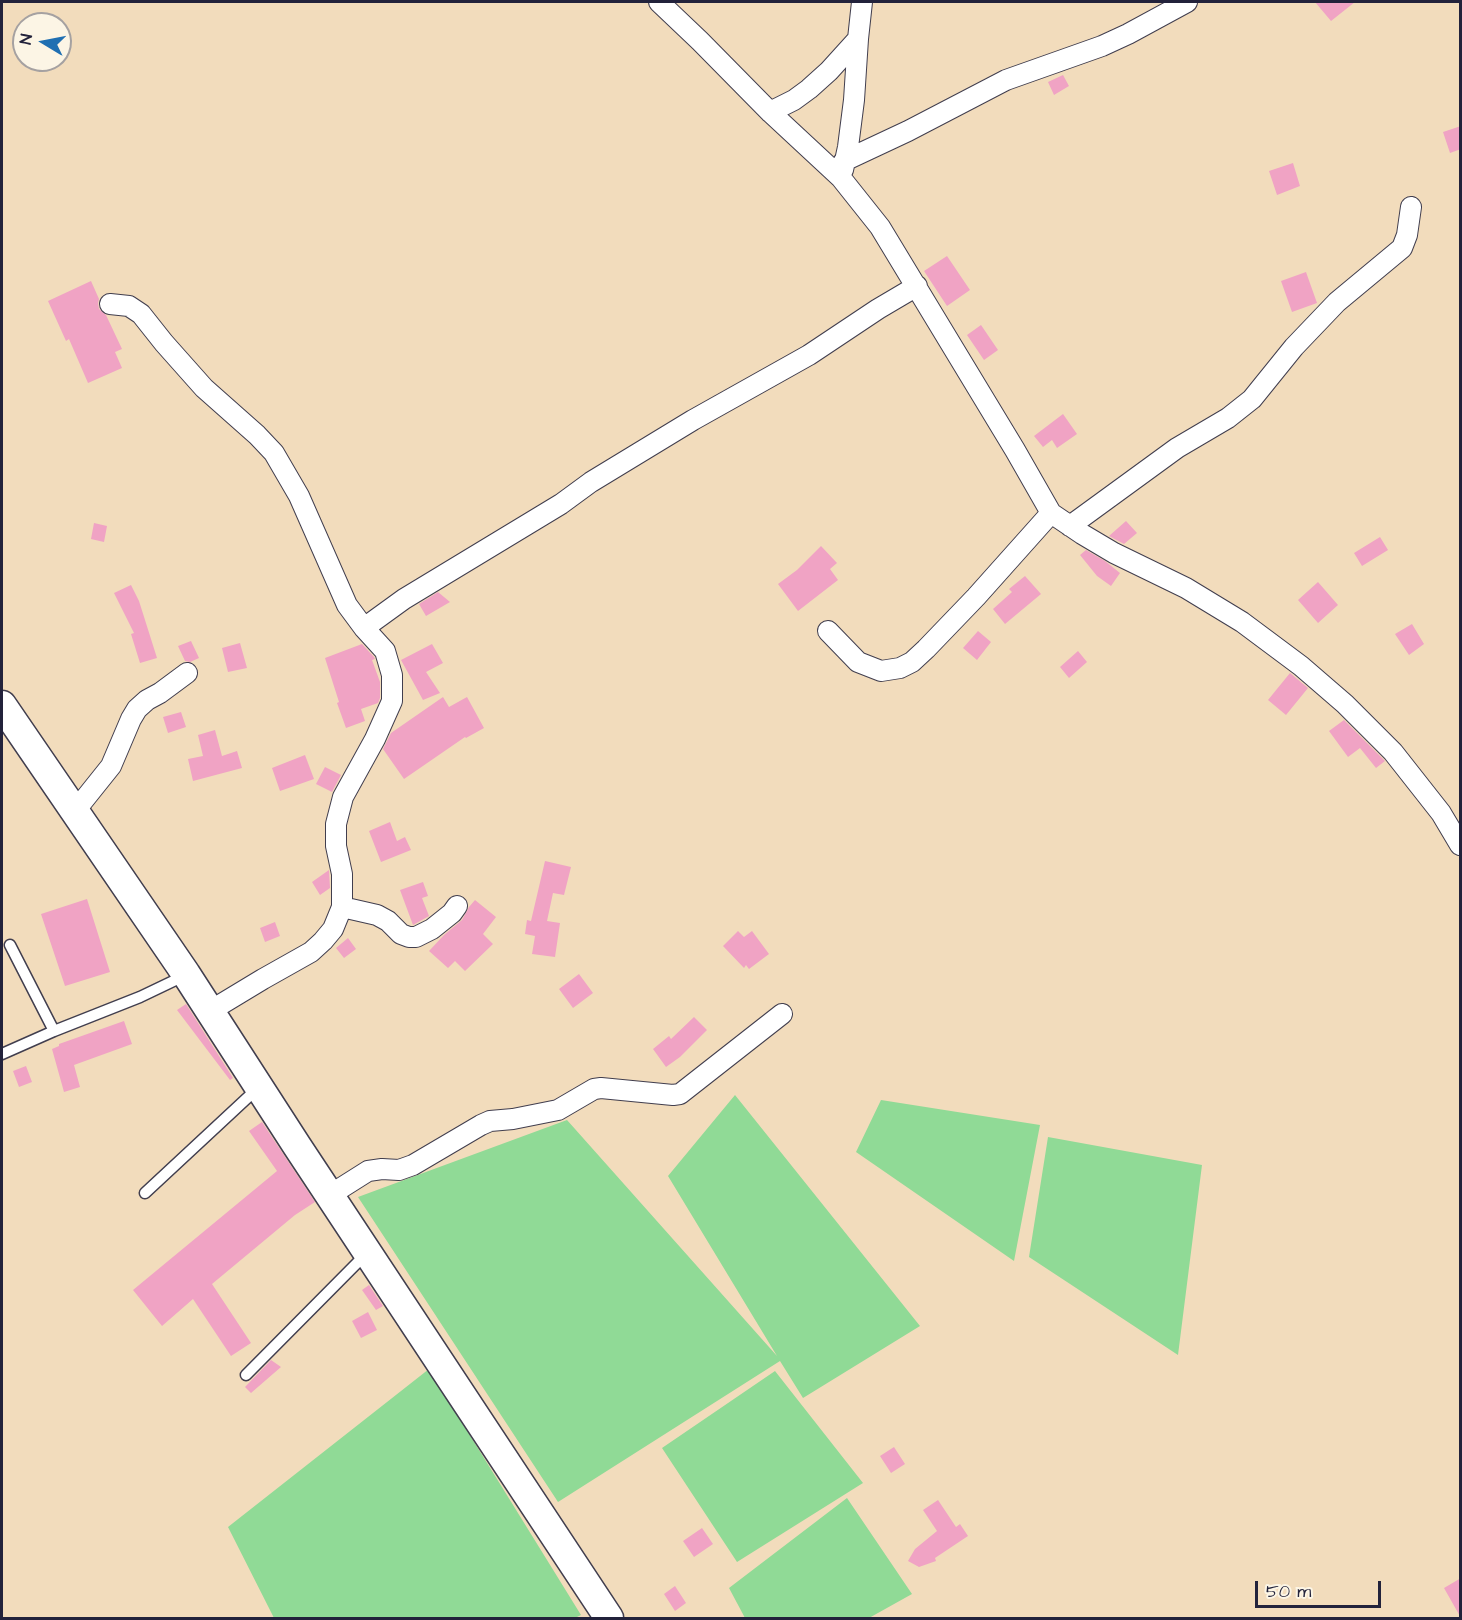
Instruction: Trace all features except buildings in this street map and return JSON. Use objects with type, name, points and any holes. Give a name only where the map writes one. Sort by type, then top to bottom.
[{"type":"street","points":[[658,2],[700,40],[770,112],[843,170],[1016,450],[1051,513],[1114,553],[1186,588],[1242,622],[1301,666],[1345,704],[1393,752],[1442,813],[1461,845]]},
{"type":"street","points":[[843,170],[854,100],[862,2]]},
{"type":"street","points":[[843,170],[908,131],[1006,80],[1102,46],[1187,2]]},
{"type":"street","points":[[770,112],[794,100],[809,89],[858,39]]},
{"type":"street","points":[[1070,526],[1177,448],[1228,418],[1252,399],[1294,347],[1337,302],[1402,248],[1407,235],[1411,207]]},
{"type":"street","points":[[364,628],[404,599],[561,504],[599,477],[693,420],[809,355],[916,286]]},
{"type":"street","points":[[110,303],[129,306],[141,314],[204,388],[257,435],[273,453],[299,496],[347,605],[385,651],[392,675],[392,701],[375,739],[343,796],[336,824],[336,846],[342,874],[342,908],[333,928],[311,952],[210,1011]]},
{"type":"street","points":[[828,631],[858,662],[880,670],[900,668],[912,662],[976,597],[1051,513]]},
{"type":"street","points":[[75,811],[111,766],[137,709],[187,673]]},
{"type":"street","points":[[2,705],[186,974],[609,1618]]},
{"type":"street","points":[[342,908],[377,915],[388,921],[401,934],[416,937],[432,929],[458,906]]},
{"type":"street","points":[[330,1195],[368,1171],[399,1170],[413,1166],[490,1121],[558,1110],[594,1089],[680,1094],[782,1014]]},
{"type":"lane","points":[[10,945],[54,1031]]},
{"type":"lane","points":[[2,1054],[140,996],[186,974]]},
{"type":"lane","points":[[145,1193],[259,1087]]},
{"type":"lane","points":[[246,1375],[368,1252]]},
{"type":"green space","points":[[735,1095],[920,1326],[803,1398],[780,1361],[558,1502],[358,1197],[567,1120],[777,1356],[668,1176]]},
{"type":"green space","points":[[881,1100],[1040,1125],[1014,1261],[856,1152]]},
{"type":"green space","points":[[1048,1137],[1202,1165],[1178,1355],[1029,1257]]},
{"type":"green space","points":[[429,1369],[581,1615],[575,1618],[274,1618],[228,1527]]},
{"type":"green space","points":[[775,1371],[863,1483],[737,1562],[662,1448]]},
{"type":"green space","points":[[847,1498],[912,1594],[869,1618],[745,1618],[729,1588]]}]
